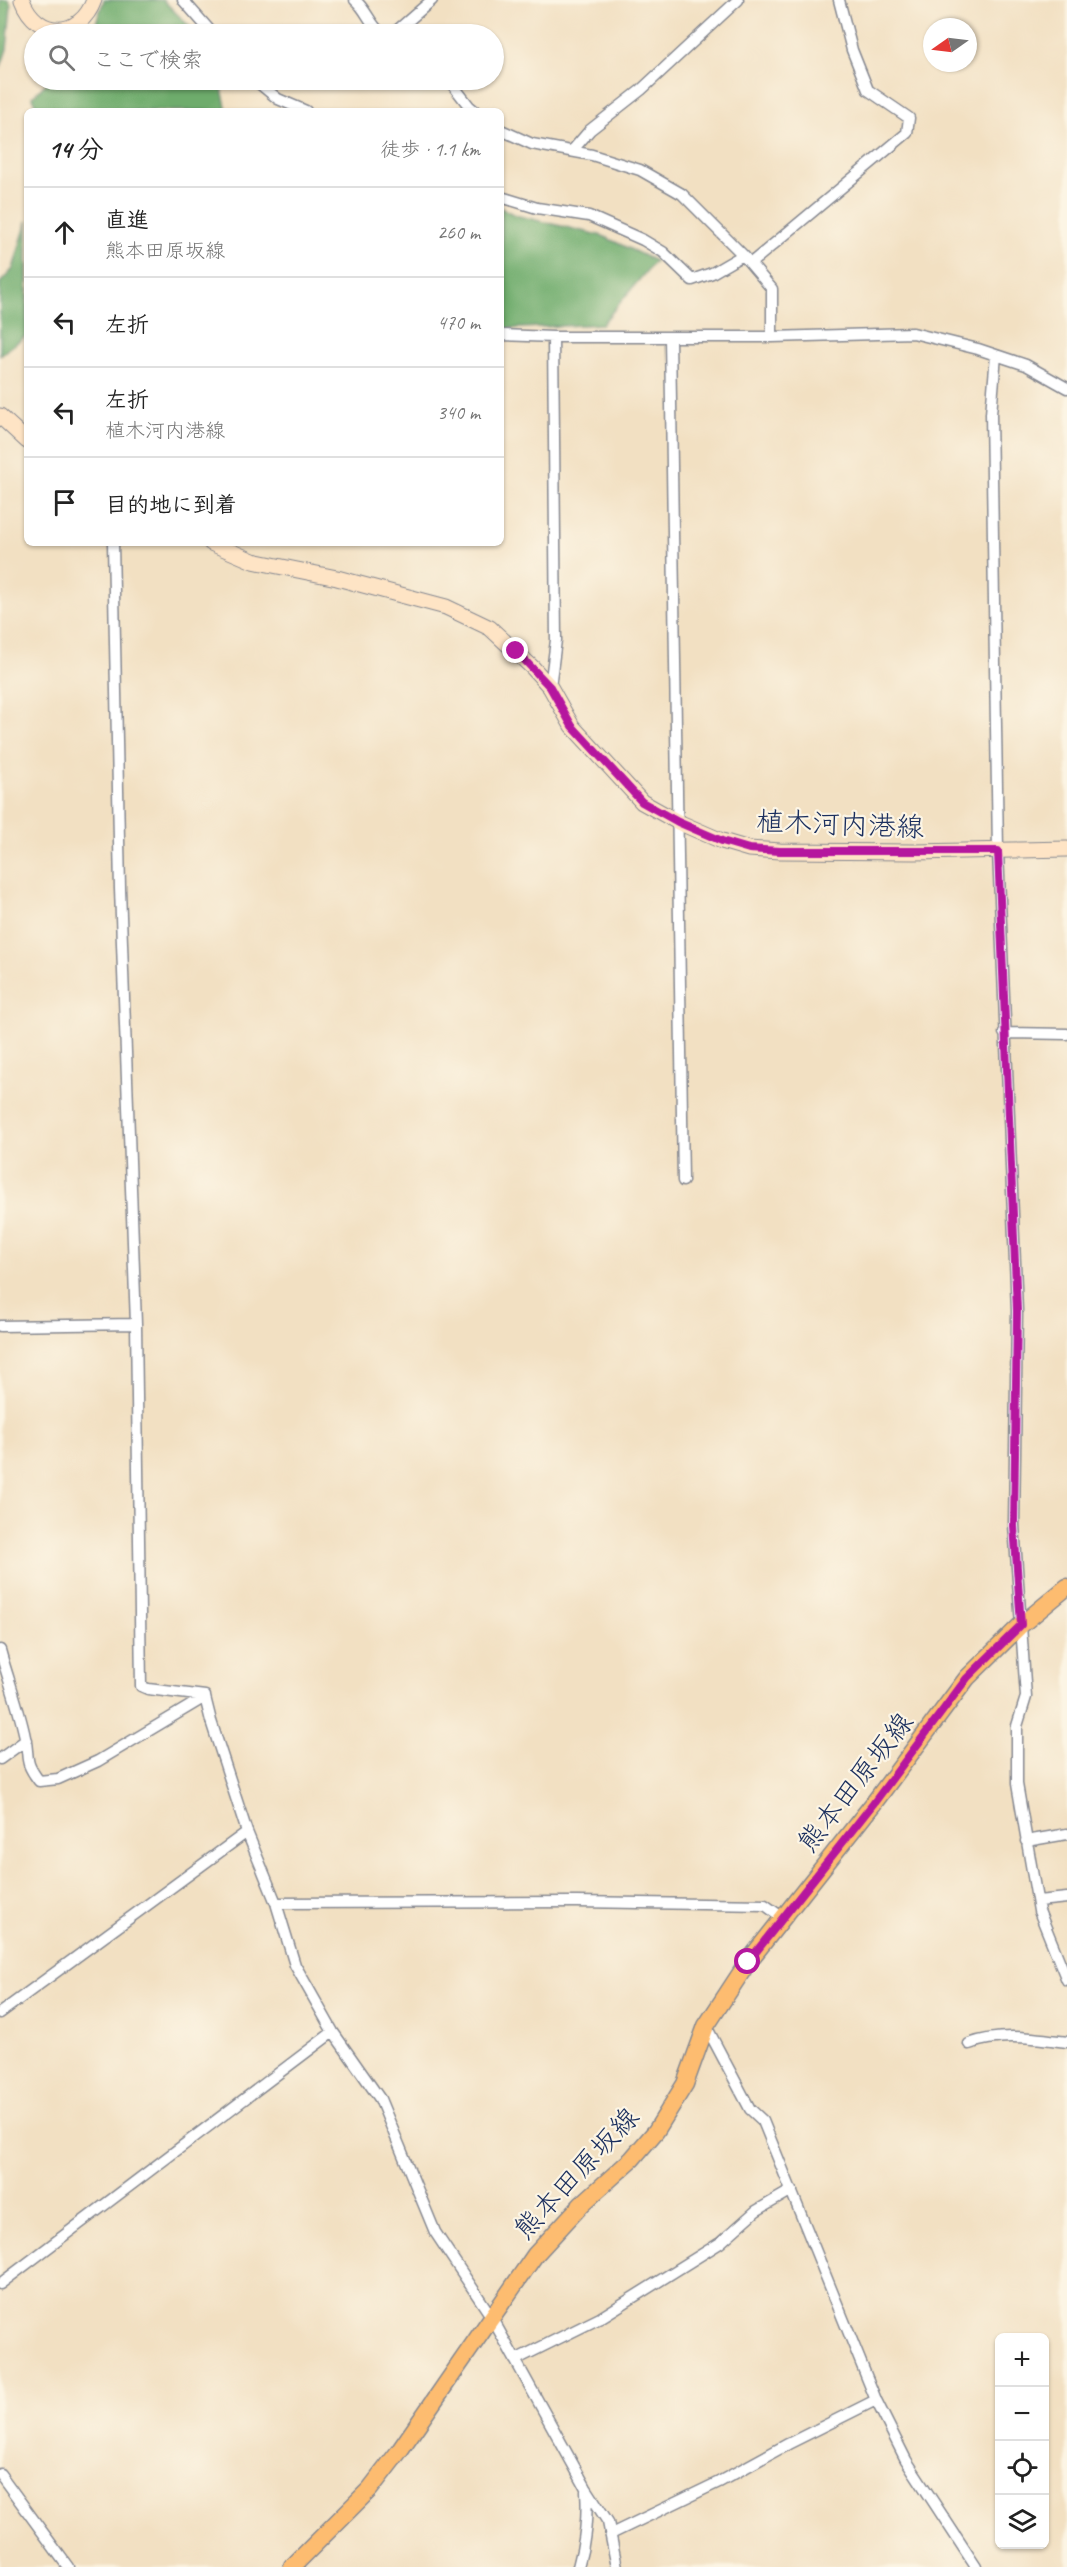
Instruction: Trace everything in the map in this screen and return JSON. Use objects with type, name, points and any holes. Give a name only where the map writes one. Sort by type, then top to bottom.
[{"type":"main road","points":[[22,0],[33,20],[42,24]]},
{"type":"main road","points":[[76,24],[83,20],[94,0]]},
{"type":"main road","points":[[0,416],[24,438]]},
{"type":"main road","name":"植木河内港線","points":[[218,546],[254,561],[337,578],[446,607],[490,628],[550,687],[572,726],[642,802],[678,822],[722,841],[749,849],[791,852],[1067,849]]},
{"type":"main road","name":"熊本田原坂線","points":[[292,2567],[370,2488],[400,2450],[535,2255],[582,2204],[632,2159],[656,2131],[685,2084],[706,2026],[748,1962],[873,1804],[967,1678],[1021,1625],[1067,1587]]},
{"type":"street","points":[[183,0],[204,24]]},
{"type":"street","points":[[355,0],[365,9],[372,24]]},
{"type":"street","points":[[404,24],[432,0]]},
{"type":"street","points":[[572,151],[590,130],[641,90],[738,0]]},
{"type":"street","points":[[504,198],[537,208],[589,216],[643,240],[663,252],[692,280],[747,259],[907,133],[909,118],[868,90],[852,50],[838,0]]},
{"type":"street","points":[[267,90],[278,99],[299,108]]},
{"type":"street","points":[[457,90],[471,108]]},
{"type":"street","points":[[504,131],[532,144],[610,160],[640,170],[682,194],[747,259],[772,289],[772,337]]},
{"type":"street","points":[[504,335],[772,337],[913,333],[1026,365],[1067,388]]},
{"type":"street","points":[[550,687],[556,640],[553,337]]},
{"type":"street","points":[[670,337],[683,1181]]},
{"type":"street","points":[[996,355],[992,414],[998,851],[1017,1311],[1014,1526],[1026,1697],[1017,1726],[1017,1784],[1038,1901],[1051,1944],[1067,1980]]},
{"type":"street","points":[[113,546],[120,889],[136,1324],[141,1686],[148,1689],[206,1696]]},
{"type":"street","points":[[1004,1033],[1067,1034]]},
{"type":"street","points":[[0,1326],[136,1324]]},
{"type":"street","points":[[0,1650],[26,1740],[26,1760],[39,1780],[58,1779],[98,1761],[206,1696]]},
{"type":"street","points":[[206,1696],[211,1721],[247,1832],[276,1903],[295,1965],[333,2032],[380,2099],[435,2232],[491,2316],[586,2488],[608,2522],[617,2567]]},
{"type":"street","points":[[0,1759],[26,1740]]},
{"type":"street","points":[[0,2013],[247,1832]]},
{"type":"street","points":[[1026,1841],[1067,1834]]},
{"type":"street","points":[[1038,1901],[1067,1898]]},
{"type":"street","points":[[276,1903],[577,1902],[765,1905],[783,1918]]},
{"type":"street","points":[[706,2026],[750,2109],[763,2121],[876,2400],[906,2460],[976,2567]]},
{"type":"street","points":[[0,2284],[333,2032]]},
{"type":"street","points":[[969,2044],[986,2037],[1039,2038],[1067,2042]]},
{"type":"street","points":[[515,2360],[600,2318],[720,2243],[756,2211],[792,2190]]},
{"type":"street","points":[[611,2534],[719,2482],[876,2400]]},
{"type":"street","points":[[0,2474],[68,2567]]},
{"type":"street","points":[[578,2567],[583,2548],[587,2507],[586,2488]]},
{"type":"green space","points":[[0,0],[9,0],[11,6],[7,49],[0,69]]},
{"type":"green space","points":[[104,0],[163,0],[187,24],[96,24]]},
{"type":"green space","points":[[39,90],[222,90],[226,108],[35,108],[33,96]]},
{"type":"green space","points":[[504,210],[515,215],[603,236],[655,261],[602,324],[504,329]]},
{"type":"green space","points":[[24,231],[24,337],[0,355],[0,283],[13,269]]},
{"type":"route","points":[[516,651],[550,687],[572,726],[642,802],[678,822],[722,841],[749,849],[780,851],[998,851],[1017,1311],[1014,1526],[1021,1625],[967,1678],[873,1804],[748,1962]]}]
